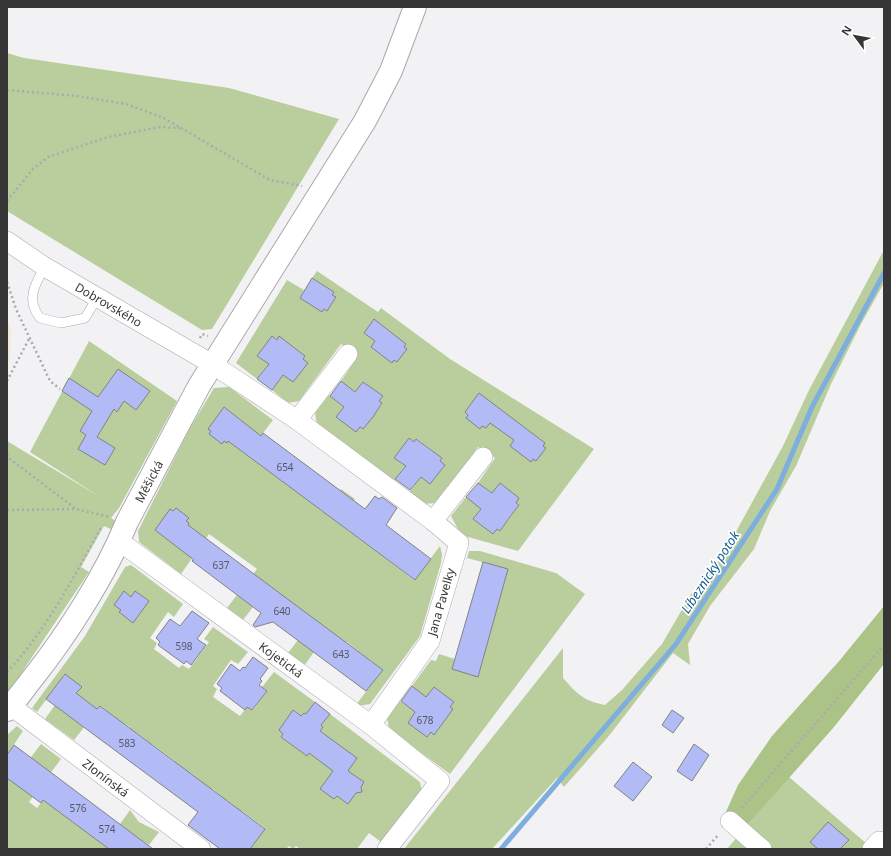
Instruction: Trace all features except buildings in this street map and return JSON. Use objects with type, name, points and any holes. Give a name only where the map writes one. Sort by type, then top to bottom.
[{"type":"street","name":"Měšická","points":[[9,708],[52,654],[119,541],[127,522],[212,364],[284,248],[320,195],[365,121],[391,71],[414,7]]},
{"type":"street","name":"Dobrovského","points":[[7,241],[45,267],[212,364]]},
{"type":"street","points":[[297,420],[348,354]]},
{"type":"street","name":"Jana Pavelky","points":[[212,364],[297,420],[433,521],[458,543],[430,641],[371,725]]},
{"type":"street","points":[[433,521],[484,457]]},
{"type":"street","name":"Kojetická","points":[[119,541],[371,725],[440,781],[387,849]]},
{"type":"street","name":"Zlonínská","points":[[9,708],[201,849]]},
{"type":"street","points":[[730,821],[762,849]]},
{"type":"lane","points":[[45,267],[36,282],[32,295],[34,310],[40,318],[60,323],[85,318],[97,298]]},
{"type":"path","points":[[7,90],[77,96],[126,104],[164,118],[183,128],[270,180],[304,187],[320,195]]},
{"type":"path","points":[[7,202],[40,162],[57,154],[116,135],[160,127],[183,128]]},
{"type":"path","points":[[7,282],[16,309],[50,381],[60,389]]},
{"type":"path","points":[[7,382],[30,337]]},
{"type":"path","points":[[7,454],[10,459],[76,509]]},
{"type":"path","points":[[7,510],[76,509],[108,517],[47,620],[19,659],[7,672]]},
{"type":"path","points":[[706,849],[884,644]]},
{"type":"shaded area","points":[[7,318],[11,330],[10,360],[7,367]]},
{"type":"green space","points":[[7,53],[24,58],[229,88],[339,119],[212,329],[202,330],[7,211]]},
{"type":"green space","points":[[884,250],[884,283],[861,324],[831,384],[796,466],[770,511],[754,549],[710,606],[688,644],[690,665],[673,653],[608,737],[564,787],[557,778],[492,849],[404,849],[563,648],[563,678],[581,696],[605,705],[622,690],[662,644],[691,594],[708,577],[727,548],[783,446],[809,390]]},
{"type":"green space","points":[[317,271],[378,312],[381,308],[450,359],[594,449],[518,551],[461,535],[451,516],[466,497],[483,506],[473,519],[500,531],[519,505],[516,503],[519,498],[500,483],[491,496],[490,491],[478,483],[495,458],[478,447],[435,503],[424,504],[409,492],[418,481],[418,475],[430,484],[445,465],[440,461],[442,458],[417,439],[414,442],[409,439],[394,458],[408,468],[403,469],[394,481],[317,424],[315,413],[329,395],[341,405],[346,404],[337,417],[363,429],[382,404],[379,401],[382,396],[363,382],[354,394],[351,392],[352,390],[341,381],[358,356],[341,344],[299,401],[288,403],[272,390],[281,378],[279,376],[305,356],[279,337],[277,340],[272,336],[271,365],[268,368],[266,367],[257,379],[236,363],[287,280],[304,290],[300,298],[322,312],[324,309],[327,311],[336,297],[332,295],[334,292],[312,278]]},
{"type":"green space","points":[[89,341],[177,401],[119,508],[111,518],[119,523],[115,531],[104,526],[81,567],[89,572],[26,666],[7,698],[7,441],[100,497],[30,452]]},
{"type":"green space","points":[[229,387],[273,420],[247,454],[323,512],[341,489],[355,499],[337,522],[414,580],[440,546],[442,554],[441,563],[420,636],[370,704],[356,705],[382,670],[347,642],[314,652],[304,666],[288,653],[314,619],[253,607],[243,620],[227,608],[257,569],[209,534],[181,574],[139,542],[138,531],[190,428],[214,388]]},
{"type":"green space","points":[[469,551],[480,551],[556,573],[585,594],[450,774],[389,729],[387,718],[400,701],[413,710],[417,710],[408,723],[427,737],[431,732],[434,735],[453,709],[450,707],[453,702],[434,687],[425,700],[412,686],[431,660],[436,661],[439,654],[455,659],[452,669],[478,676],[508,569],[467,558]]},
{"type":"green space","points":[[131,565],[183,604],[174,617],[168,612],[150,638],[157,643],[154,649],[179,668],[182,665],[189,669],[209,642],[204,639],[213,627],[248,652],[238,664],[231,660],[213,686],[217,689],[213,697],[240,716],[247,707],[253,710],[267,691],[262,687],[274,672],[315,702],[306,714],[304,713],[301,716],[293,710],[279,730],[283,734],[281,737],[307,756],[309,753],[314,757],[328,737],[320,731],[323,727],[321,725],[330,714],[420,782],[422,792],[381,842],[369,833],[357,849],[300,849],[296,846],[293,849],[289,846],[286,849],[250,849],[265,828],[242,811],[241,813],[234,808],[235,806],[227,800],[226,802],[219,797],[220,795],[213,789],[211,791],[191,773],[175,795],[159,783],[175,761],[152,744],[150,745],[137,733],[135,734],[129,729],[130,727],[114,718],[115,717],[101,706],[74,740],[45,719],[55,705],[76,693],[81,687],[65,674],[37,712],[32,708],[85,636],[125,567]]},
{"type":"green space","points":[[884,606],[884,664],[834,727],[744,829],[725,814],[738,785],[772,736],[840,660]]},
{"type":"green space","points":[[17,726],[23,731],[7,755],[7,735]]},
{"type":"green space","points":[[41,744],[61,759],[29,802],[37,808],[43,800],[79,827],[80,825],[86,832],[109,849],[7,849],[7,778],[13,781]]},
{"type":"green space","points":[[789,777],[867,844],[862,849],[768,849],[744,829]]},
{"type":"green space","points":[[130,810],[139,822],[159,832],[149,845],[141,840],[134,849],[109,849],[125,828],[120,824]]},
{"type":"green space","points":[[739,835],[755,849],[727,849]]},
{"type":"waterway","name":"Líbeznický potok","points":[[501,849],[676,644],[777,489],[812,407],[884,273]]}]
